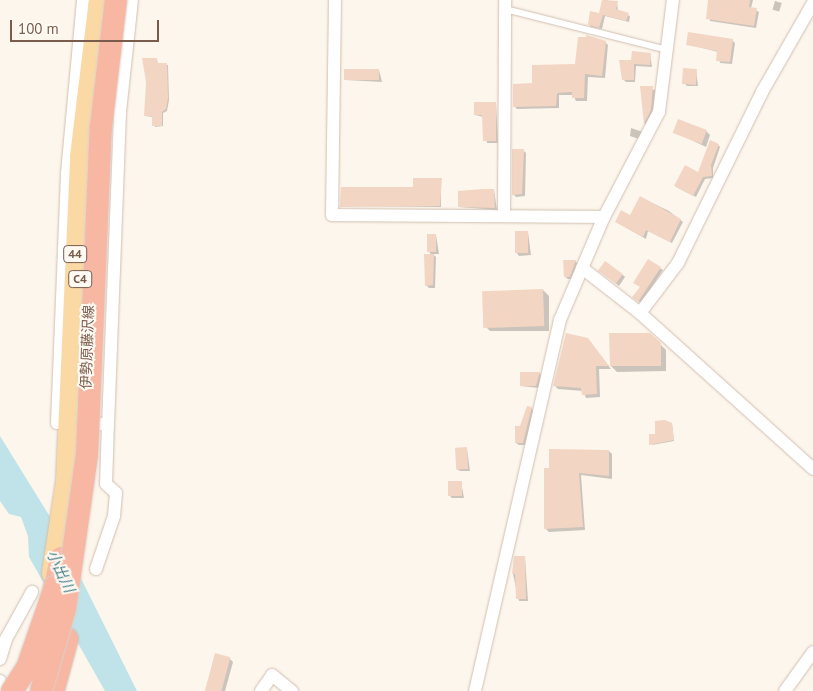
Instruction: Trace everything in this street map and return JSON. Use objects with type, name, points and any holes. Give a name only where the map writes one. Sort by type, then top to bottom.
[{"type":"highway","name":"C4","points":[[10,687],[27,668],[72,472],[84,170],[102,0]]},
{"type":"highway","name":"C4","points":[[53,691],[67,640],[84,542],[101,127],[116,0]]},
{"type":"highway","name":"C4","points":[[41,691],[65,609],[87,455]]},
{"type":"main road","name":"伊勢原藤沢線","points":[[45,591],[62,509],[67,454],[80,156],[90,49],[98,0]]},
{"type":"main road","name":"伊勢原藤沢線","points":[[48,691],[62,636],[78,544],[97,122],[112,0]]},
{"type":"street","points":[[62,423],[57,423],[67,173],[83,0]]},
{"type":"street","points":[[96,569],[114,516],[116,493],[106,484],[104,424],[120,112],[132,0]]},
{"type":"street","points":[[335,0],[332,215],[604,217]]},
{"type":"street","points":[[475,691],[560,320],[604,217],[659,112],[673,0]]},
{"type":"street","points":[[640,313],[678,263],[762,92],[813,3]]},
{"type":"street","points":[[504,216],[505,4]]},
{"type":"street","points":[[582,268],[640,313],[813,469]]},
{"type":"street","points":[[0,659],[6,639],[45,591]]},
{"type":"street","points":[[785,691],[813,652]]},
{"type":"street","points":[[281,691],[265,686],[272,675],[292,691]]},
{"type":"lane","points":[[505,4],[667,50]]},
{"type":"water","name":"小出川","points":[[0,436],[52,520],[137,691],[105,691],[29,557],[28,536],[21,517],[9,514],[0,501]]},
{"type":"building","points":[[602,0],[618,1],[616,9],[629,13],[626,21],[603,15],[599,28],[588,25],[590,11],[599,13]]},
{"type":"building","points":[[708,0],[750,0],[749,7],[757,8],[754,26],[706,19]]},
{"type":"building","points":[[688,32],[733,39],[730,62],[716,61],[717,51],[686,45]]},
{"type":"building","points":[[586,35],[606,41],[602,76],[585,74],[584,98],[572,98],[572,92],[557,93],[556,106],[513,107],[513,84],[532,83],[532,65],[575,64],[578,37],[586,37]]},
{"type":"building","points":[[632,51],[651,53],[650,65],[634,64],[634,80],[622,80],[619,60],[631,60]]},
{"type":"building","points":[[142,58],[157,58],[157,63],[167,63],[168,98],[166,109],[162,112],[162,126],[152,126],[152,116],[144,116],[146,82]]},
{"type":"building","points":[[683,68],[697,69],[696,85],[682,84]]},
{"type":"building","points":[[344,69],[379,69],[379,80],[344,80]]},
{"type":"building","points":[[640,86],[653,86],[651,110],[644,124]]},
{"type":"building","points":[[474,102],[496,102],[496,141],[483,141],[482,115],[474,115]]},
{"type":"building","points":[[678,119],[707,130],[702,144],[673,133]]},
{"type":"building","points":[[710,140],[719,144],[711,165],[712,176],[703,177],[693,196],[674,186],[685,165],[698,172]]},
{"type":"building","points":[[512,149],[524,149],[522,194],[512,195]]},
{"type":"building","points":[[413,178],[442,178],[440,206],[340,207],[341,187],[413,187]]},
{"type":"building","points":[[494,189],[495,208],[458,207],[458,191]]},
{"type":"building","points":[[640,196],[681,219],[670,242],[646,230],[643,237],[615,222],[621,210],[630,215]]},
{"type":"building","points":[[515,231],[528,231],[528,253],[515,253]]},
{"type":"building","points":[[427,234],[436,234],[436,252],[427,252]]},
{"type":"building","points":[[424,254],[434,254],[433,285],[425,286]]},
{"type":"building","points":[[648,259],[661,267],[638,302],[632,297],[640,287],[633,283]]},
{"type":"building","points":[[563,260],[576,260],[570,277],[564,277]]},
{"type":"building","points":[[605,261],[623,274],[616,284],[598,271]]},
{"type":"building","points":[[543,289],[544,326],[483,328],[482,291]]},
{"type":"building","points":[[566,333],[588,338],[609,366],[596,366],[597,394],[582,395],[581,388],[553,386]]},
{"type":"building","points":[[609,333],[650,333],[661,343],[661,366],[610,366]]},
{"type":"building","points":[[520,372],[540,372],[536,386],[520,386]]},
{"type":"building","points":[[527,406],[532,407],[523,443],[515,443],[515,426],[520,426]]},
{"type":"building","points":[[665,420],[672,423],[674,440],[649,445],[649,434],[655,434],[655,421]]},
{"type":"building","points":[[467,447],[468,469],[456,470],[455,448]]},
{"type":"building","points":[[549,449],[609,450],[609,476],[579,473],[583,527],[544,529],[544,468],[549,468]]},
{"type":"building","points":[[448,481],[462,481],[462,496],[448,496]]},
{"type":"building","points":[[514,556],[525,556],[526,599],[516,599],[515,574],[512,574]]},
{"type":"building","points":[[215,653],[230,657],[221,691],[205,691]]}]
